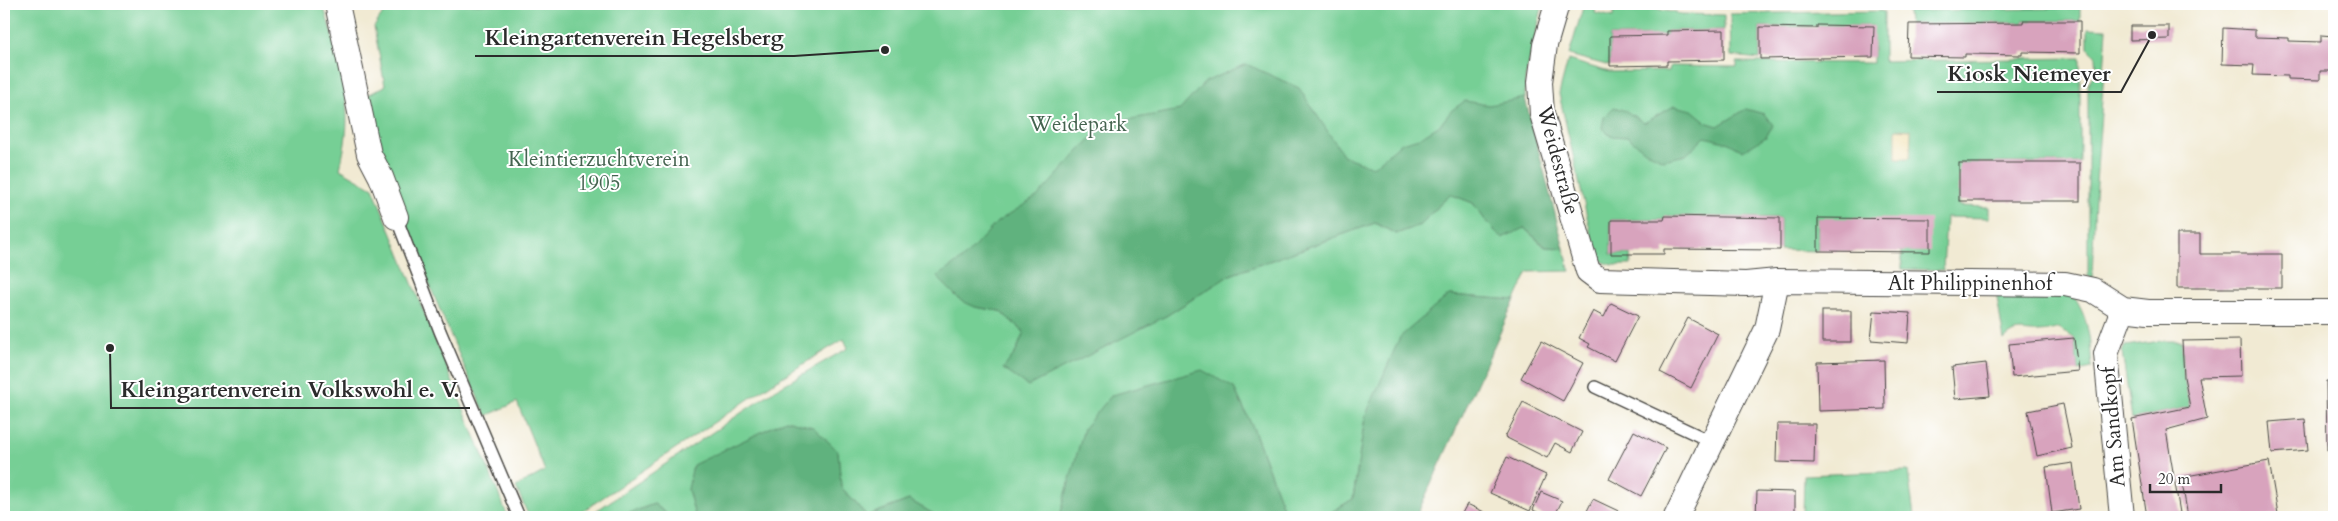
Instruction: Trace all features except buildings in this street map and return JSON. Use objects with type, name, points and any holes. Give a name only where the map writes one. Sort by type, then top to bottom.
[{"type":"street","points":[[337,4],[369,154],[381,177],[396,217]]},
{"type":"street","name":"Weidestraße","points":[[1557,4],[1545,46],[1540,82],[1542,114],[1588,272],[1600,280]]},
{"type":"street","name":"Alt Philippinenhof","points":[[1600,280],[1746,284],[1777,281],[2066,284],[2093,290],[2123,309],[2148,312],[2334,312]]},
{"type":"street","points":[[1676,517],[1767,329],[1777,281]]},
{"type":"street","name":"Am Sandkopf","points":[[2122,517],[2106,354],[2123,309]]},
{"type":"lane","points":[[396,217],[440,332],[519,517]]},
{"type":"lane","points":[[1594,387],[1712,442]]},
{"type":"green space","points":[[4,4],[323,4],[341,69],[346,102],[346,135],[340,169],[373,188],[508,517],[4,517]]},
{"type":"green space","points":[[422,4],[1543,4],[1525,79],[1525,98],[1373,167],[975,307],[1000,311],[1024,332],[1016,352],[1004,369],[1166,316],[1230,275],[1375,223],[1396,234],[1420,225],[1450,194],[1473,203],[1488,224],[1524,228],[1545,247],[1564,248],[1570,271],[1528,272],[1515,300],[1449,295],[1365,417],[1353,499],[1323,517],[1315,517],[1283,508],[1254,430],[1234,388],[1061,512],[1061,517],[939,517],[909,500],[867,516],[841,487],[838,451],[786,420],[748,439],[688,489],[695,516],[671,517],[654,504],[619,517],[587,517],[778,388],[848,348],[844,339],[774,382],[574,517],[529,517],[516,487],[545,471],[517,402],[486,416],[435,298],[404,218],[389,177],[366,96],[385,86],[374,27],[384,12]]},
{"type":"green space","points":[[1584,4],[1596,4],[1595,13],[1613,17],[1615,4],[1632,4],[1681,14],[1724,15],[1724,30],[1667,31],[1667,35],[1610,36],[1610,66],[1569,55]]},
{"type":"green space","points":[[2080,8],[2080,21],[2023,21],[2023,23],[1966,23],[1965,25],[1909,24],[1908,11]]},
{"type":"green space","points":[[1884,12],[1884,61],[2080,58],[2080,163],[1960,163],[1959,206],[1989,207],[1989,218],[1946,217],[1943,270],[1902,269],[1902,252],[1818,218],[1818,251],[1780,250],[1780,218],[1665,216],[1664,220],[1611,220],[1611,254],[1630,254],[1631,265],[1608,264],[1596,256],[1559,94],[1568,60],[1609,72],[1669,71],[1670,66],[1737,67],[1737,62],[1873,63],[1873,26],[1760,27],[1760,59],[1731,56],[1730,14]]},
{"type":"green space","points":[[2088,28],[2107,29],[2095,197],[2092,278],[2088,276],[2088,83],[2097,70],[2096,57],[2088,47]]},
{"type":"green space","points":[[1246,64],[1299,88],[1344,156],[1373,167],[1401,143],[1419,138],[1440,125],[1452,110],[1465,101],[1489,105],[1525,98],[1564,248],[1546,247],[1524,228],[1502,238],[1488,224],[1473,203],[1450,194],[1420,225],[1396,234],[1375,223],[1230,275],[1166,316],[1028,386],[1003,369],[1016,352],[1024,332],[1000,311],[975,307],[960,300],[937,277],[966,256],[997,222],[1038,196],[1104,124],[1180,110],[1205,82]]},
{"type":"green space","points":[[1674,106],[1692,110],[1708,123],[1718,126],[1746,109],[1764,114],[1773,125],[1766,137],[1743,151],[1729,143],[1705,137],[1686,155],[1663,160],[1645,151],[1628,137],[1611,136],[1602,128],[1604,117],[1614,107],[1626,111],[1644,123]]},
{"type":"green space","points":[[1996,292],[2071,293],[2082,310],[2088,329],[2092,368],[2078,371],[2074,338],[2059,328],[2041,332],[2020,331],[2013,333],[2004,340]]},
{"type":"green space","points":[[1449,295],[1515,300],[1416,517],[1323,517],[1353,499],[1365,417],[1400,337]]},
{"type":"green space","points":[[2161,341],[2182,341],[2184,377],[2190,407],[2132,419],[2122,352],[2125,346]]},
{"type":"green space","points":[[1202,370],[1234,388],[1254,430],[1283,508],[1315,517],[1061,517],[1084,428],[1112,395]]},
{"type":"green space","points":[[786,420],[813,427],[838,451],[841,487],[867,516],[909,500],[939,517],[689,517],[695,516],[688,489],[693,465]]},
{"type":"green space","points":[[1908,471],[1914,517],[1803,517],[1804,475]]},
{"type":"green space","points":[[654,504],[671,517],[619,517]]},
{"type":"sand","points":[[1896,129],[1911,130],[1910,158],[1896,158]]},
{"type":"place","name":"Kiosk Niemeyer","points":[[2152,35]]},
{"type":"place","name":"Kleingartenverein Hegelsberg","points":[[885,50]]},
{"type":"place","name":"Kleingartenverein Volkswohl e. V.","points":[[110,348]]},
{"type":"park label","name":"Weidepark","points":[[1078,124]]},
{"type":"park label","name":"Kleintierzuchtverein 1905","points":[[599,171]]}]
